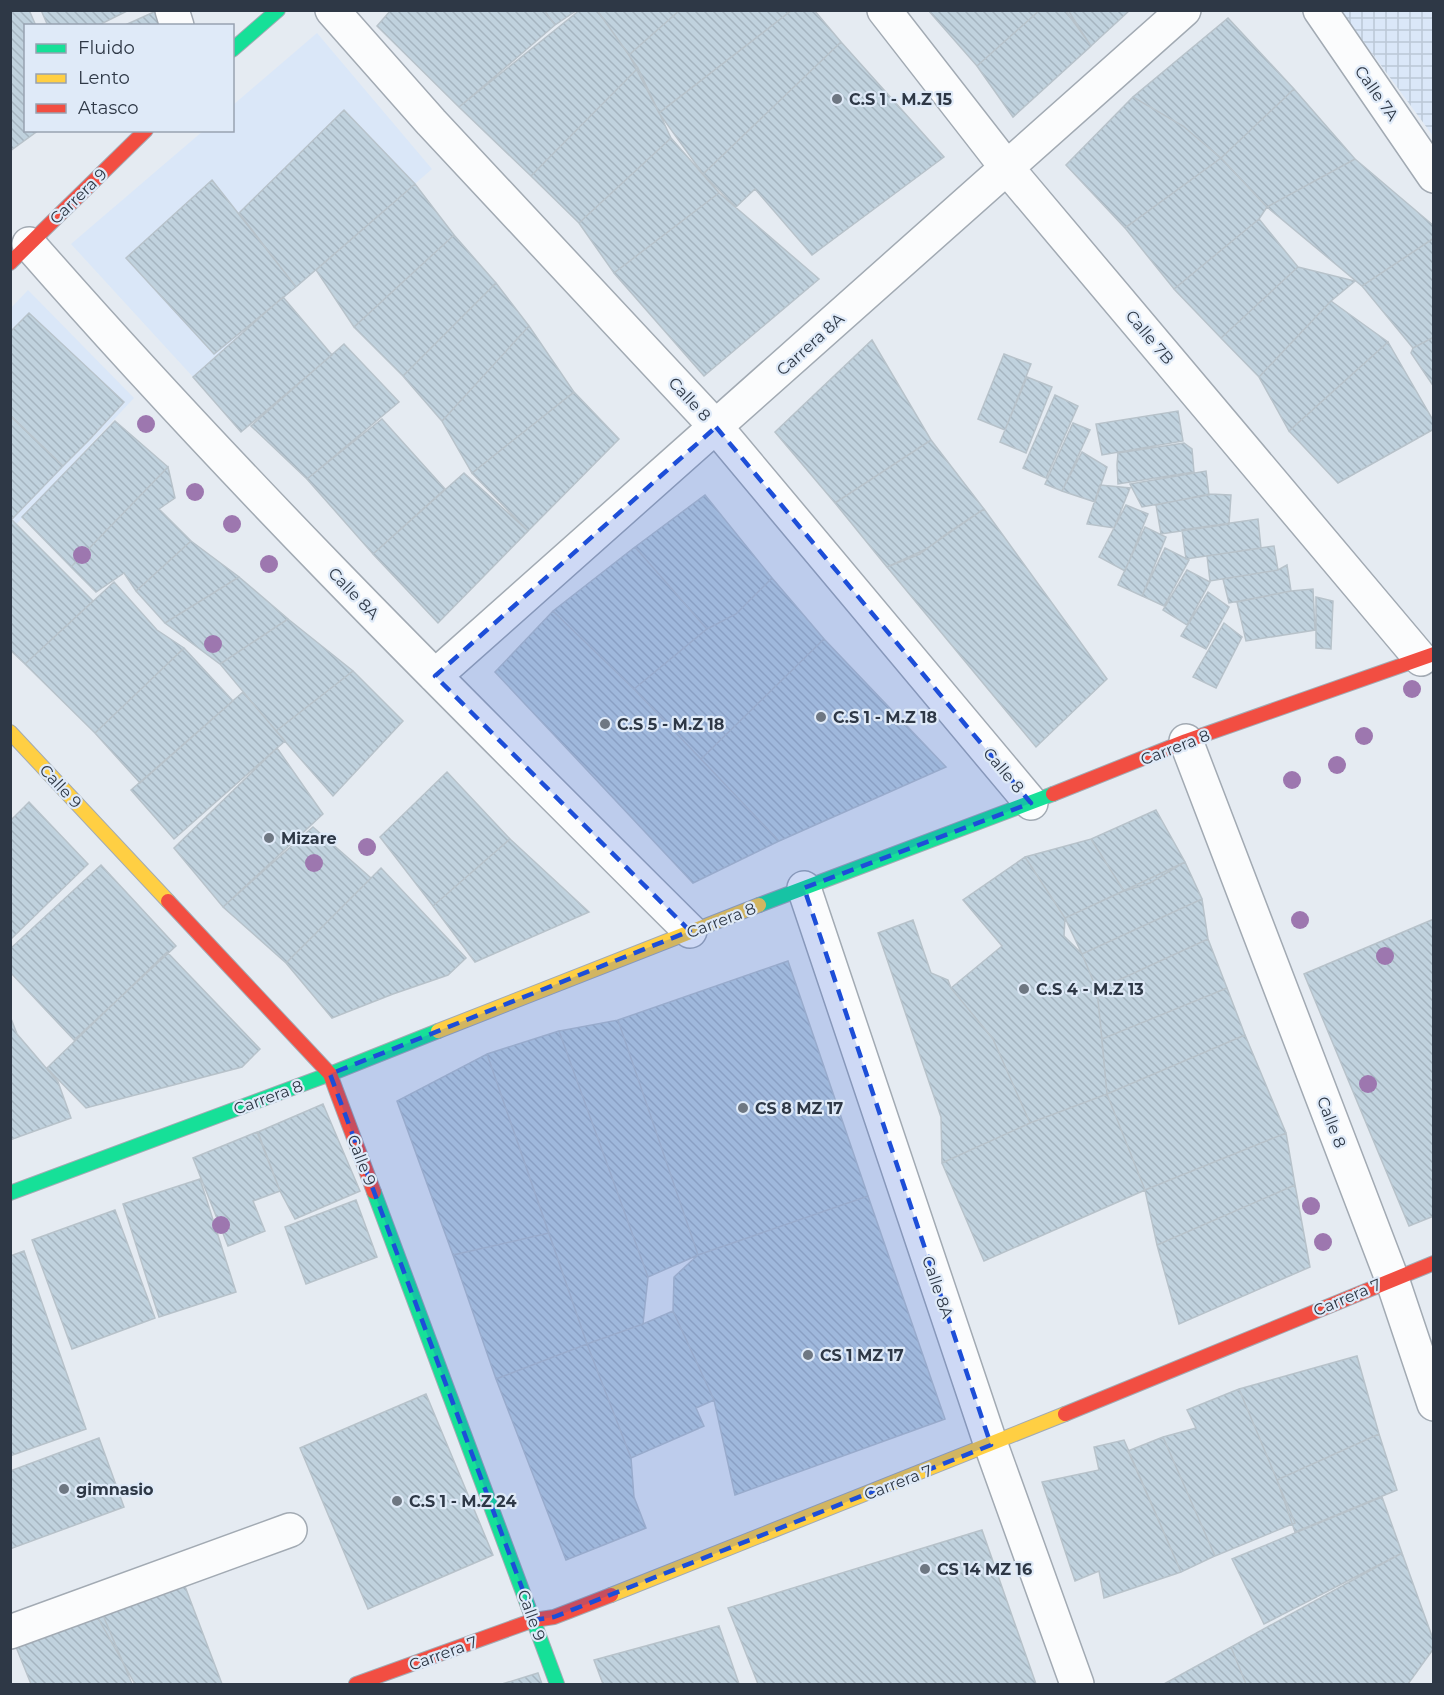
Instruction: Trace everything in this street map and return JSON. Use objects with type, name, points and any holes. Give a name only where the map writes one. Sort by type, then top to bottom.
[{"type":"street","points":[[234,48],[278,10]]},
{"type":"street","name":"Calle 8","points":[[332,10],[432,123],[716,427],[1031,803]]},
{"type":"street","name":"Calle 7B","points":[[884,10],[1007,168],[1427,657]]},
{"type":"street","name":"Carrera 8A","points":[[435,676],[1184,10]]},
{"type":"street","name":"Calle 7A","points":[[1320,10],[1434,176]]},
{"type":"street","name":"Carrera 9","points":[[20,254],[144,132]]},
{"type":"street","name":"Calle 8A","points":[[20,254],[111,338],[435,676],[690,931]]},
{"type":"street","name":"Carrera 8","points":[[10,1193],[330,1074],[690,931],[1031,803],[1186,741],[1427,657]]},
{"type":"street","name":"Calle 9","points":[[10,732],[330,1074],[557,1684]]},
{"type":"street","name":"Calle 8","points":[[1186,741],[1392,1279],[1434,1404]]},
{"type":"street","name":"Calle 8A","points":[[804,888],[991,1445],[1077,1684]]},
{"type":"street","name":"Carrera 7","points":[[356,1684],[534,1620],[554,1617],[991,1445],[1434,1263]]},
{"type":"street","points":[[10,1632],[290,1530]]},
{"type":"highlighted area","points":[[716,427],[1031,803],[804,888],[991,1445],[554,1617],[534,1620],[330,1074],[690,931],[435,676]]},
{"type":"shaded area","points":[[1341,11],[1433,11],[1433,136]]},
{"type":"shaded area","points":[[317,33],[432,169],[193,377],[71,244],[202,132],[234,132],[234,104]]},
{"type":"shaded area","points":[[28,290],[134,398],[11,530],[10,309]]},
{"type":"building","points":[[10,10],[29,10],[35,24],[24,24],[24,132],[36,132],[10,151]]},
{"type":"building","points":[[41,10],[129,10],[101,24],[47,24]]},
{"type":"building","points":[[391,10],[544,10],[555,25],[459,107],[377,26]]},
{"type":"building","points":[[544,10],[577,10],[555,25]]},
{"type":"building","points":[[580,10],[597,10],[638,68],[531,176],[459,107]]},
{"type":"building","points":[[597,10],[680,10],[629,55]]},
{"type":"building","points":[[680,10],[792,10],[659,113],[629,55]]},
{"type":"building","points":[[792,10],[814,10],[841,42],[703,174],[659,113]]},
{"type":"building","points":[[928,10],[1040,10],[977,66]]},
{"type":"building","points":[[1040,10],[1068,10],[1091,46],[1013,117],[977,66]]},
{"type":"building","points":[[1065,10],[1130,10],[1091,46]]},
{"type":"building","points":[[156,11],[160,24],[127,24]]},
{"type":"building","points":[[1228,18],[1294,89],[1221,158],[1183,126],[1133,97]]},
{"type":"building","name":"C.S 1 - M.Z 15","points":[[841,42],[944,157],[812,255],[755,189],[736,207],[703,174]]},
{"type":"building","points":[[638,68],[671,138],[579,223],[531,176]]},
{"type":"building","points":[[1294,89],[1355,159],[1267,207],[1221,158]]},
{"type":"building","points":[[1133,97],[1183,126],[1221,158],[1125,228],[1066,165]]},
{"type":"building","points":[[344,110],[415,184],[296,287],[239,213]]},
{"type":"building","points":[[671,138],[719,193],[614,273],[579,223]]},
{"type":"building","points":[[1221,158],[1267,207],[1259,219],[1174,289],[1125,228]]},
{"type":"building","points":[[1355,159],[1434,226],[1434,238],[1362,286],[1267,207]]},
{"type":"building","points":[[212,180],[296,287],[214,354],[126,258]]},
{"type":"building","points":[[415,184],[454,235],[354,327],[316,270]]},
{"type":"building","points":[[719,193],[819,279],[704,376],[614,273]]},
{"type":"building","points":[[1259,219],[1298,267],[1221,338],[1174,289]]},
{"type":"building","points":[[454,235],[496,283],[403,376],[354,327]]},
{"type":"building","points":[[1434,238],[1434,337],[1413,348],[1362,286]]},
{"type":"building","points":[[1298,267],[1355,281],[1331,301],[1259,377],[1221,338]]},
{"type":"building","points":[[496,283],[529,326],[442,421],[403,376]]},
{"type":"building","points":[[283,297],[332,355],[241,432],[193,377]]},
{"type":"building","points":[[1331,301],[1388,342],[1289,431],[1259,377]]},
{"type":"building","points":[[29,313],[124,402],[63,466],[10,415],[10,332]]},
{"type":"building","points":[[529,326],[574,392],[472,473],[442,421]]},
{"type":"building","points":[[1434,337],[1434,387],[1411,353],[1413,348]]},
{"type":"building","points":[[872,340],[931,440],[835,503],[775,432]]},
{"type":"building","points":[[1388,342],[1434,422],[1434,429],[1338,483],[1289,431]]},
{"type":"building","points":[[344,344],[399,402],[307,479],[251,426]]},
{"type":"building","points":[[1004,354],[1031,364],[1005,430],[978,419]]},
{"type":"building","points":[[1027,377],[1052,387],[1026,453],[1000,442]]},
{"type":"building","points":[[574,392],[619,439],[528,531],[472,473]]},
{"type":"building","points":[[1055,395],[1078,406],[1046,478],[1023,468]]},
{"type":"building","points":[[1178,411],[1183,441],[1102,455],[1096,424]]},
{"type":"building","points":[[10,416],[63,466],[12,519],[10,518]]},
{"type":"building","points":[[382,419],[445,489],[373,554],[307,479]]},
{"type":"building","points":[[115,421],[168,467],[71,567],[22,517]]},
{"type":"building","points":[[1073,423],[1090,430],[1062,491],[1045,484]]},
{"type":"building","points":[[931,440],[984,509],[920,554],[887,567],[835,503]]},
{"type":"building","points":[[1184,443],[1192,449],[1194,472],[1118,484],[1118,453]]},
{"type":"building","points":[[1082,452],[1107,467],[1095,502],[1062,491]]},
{"type":"building","points":[[168,467],[175,498],[159,509],[191,541],[136,591],[124,573],[96,592],[71,567]]},
{"type":"building","points":[[1206,471],[1209,495],[1142,507],[1130,484]]},
{"type":"building","points":[[464,473],[528,531],[438,623],[373,554]]},
{"type":"building","points":[[1100,485],[1130,488],[1114,528],[1087,524]]},
{"type":"building","points":[[1209,494],[1231,495],[1229,524],[1161,534],[1156,505]]},
{"type":"building","points":[[705,495],[772,578],[736,614],[707,629],[635,547]]},
{"type":"building","points":[[1126,505],[1148,514],[1125,571],[1099,557]]},
{"type":"building","points":[[984,509],[1107,679],[1036,747],[887,567],[926,549]]},
{"type":"building","points":[[10,518],[93,601],[25,664],[10,650]]},
{"type":"building","points":[[1258,519],[1261,548],[1186,559],[1182,530]]},
{"type":"building","points":[[1145,527],[1166,537],[1142,596],[1118,585]]},
{"type":"building","points":[[191,541],[239,577],[165,623],[136,591]]},
{"type":"building","points":[[1274,546],[1278,570],[1210,581],[1207,556]]},
{"type":"building","points":[[635,547],[707,629],[634,689],[553,611]]},
{"type":"building","points":[[1165,548],[1189,560],[1164,606],[1142,596]]},
{"type":"building","points":[[1287,565],[1291,591],[1229,603],[1223,579],[1278,570]]},
{"type":"building","points":[[1187,570],[1210,582],[1187,625],[1163,610]]},
{"type":"building","points":[[239,577],[288,619],[220,664],[165,623]]},
{"type":"building","points":[[772,578],[824,639],[701,759],[634,689],[707,629],[736,614]]},
{"type":"building","points":[[114,582],[157,630],[184,648],[95,733],[25,664]]},
{"type":"building","points":[[1313,589],[1315,630],[1246,641],[1237,602]]},
{"type":"building","points":[[1208,592],[1229,607],[1206,649],[1181,636]]},
{"type":"building","points":[[1316,597],[1333,601],[1331,649],[1316,648]]},
{"type":"building","name":"C.S 5 - M.Z 18","points":[[553,611],[634,689],[779,841],[693,883],[495,672]]},
{"type":"building","points":[[288,619],[353,671],[276,731],[220,664]]},
{"type":"building","points":[[1224,623],[1242,637],[1216,688],[1193,677]]},
{"type":"building","name":"C.S 1 - M.Z 18","points":[[824,639],[946,767],[779,841],[701,759]]},
{"type":"building","points":[[184,648],[233,701],[140,783],[95,733]]},
{"type":"building","points":[[353,671],[403,721],[333,796],[276,731]]},
{"type":"building","points":[[243,692],[285,741],[174,839],[131,790]]},
{"type":"building","points":[[277,748],[323,814],[223,907],[174,848]]},
{"type":"building","points":[[447,772],[510,839],[433,906],[380,837]]},
{"type":"building","points":[[29,802],[88,864],[10,940],[10,821]]},
{"type":"building","points":[[1156,810],[1185,862],[1150,883],[1124,891],[1091,839]]},
{"type":"building","points":[[313,827],[371,878],[286,963],[223,907]]},
{"type":"building","points":[[510,839],[589,912],[475,962],[433,906]]},
{"type":"building","points":[[1091,839],[1124,891],[1065,918],[1025,857]]},
{"type":"building","name":"C.S 4 - M.Z 13","points":[[1025,857],[1065,918],[1064,936],[1082,954],[1097,990],[1107,1094],[1030,1123],[993,1039],[951,988],[1002,946],[963,900]]},
{"type":"building","points":[[1185,862],[1202,899],[1082,954],[1065,918]]},
{"type":"building","points":[[101,865],[176,946],[74,1040],[10,972],[10,949]]},
{"type":"building","points":[[381,868],[466,958],[448,975],[332,1018],[286,963]]},
{"type":"building","points":[[1202,899],[1208,939],[1097,990],[1082,954]]},
{"type":"building","points":[[1434,919],[1434,1216],[1409,1226],[1304,974]]},
{"type":"building","points":[[913,920],[931,973],[948,980],[951,988],[993,1039],[1030,1123],[942,1163],[941,1117],[878,933]]},
{"type":"building","points":[[1208,939],[1227,988],[1102,1039],[1097,990]]},
{"type":"building","points":[[167,952],[260,1049],[242,1067],[86,1108],[47,1068]]},
{"type":"building","name":"CS 8 MZ 17","points":[[788,961],[868,1196],[698,1255],[618,1020]]},
{"type":"building","points":[[1227,988],[1245,1035],[1107,1094],[1102,1039]]},
{"type":"building","points":[[10,1016],[17,1034],[58,1082],[71,1118],[10,1140]]},
{"type":"building","points":[[618,1020],[698,1255],[648,1277],[559,1031]]},
{"type":"building","points":[[559,1031],[648,1277],[643,1324],[587,1344],[487,1054]]},
{"type":"building","points":[[1245,1035],[1286,1133],[1145,1190],[1107,1094]]},
{"type":"building","points":[[487,1054],[549,1233],[453,1255],[397,1101]]},
{"type":"building","points":[[1107,1094],[1145,1190],[984,1261],[942,1163],[1030,1123]]},
{"type":"building","points":[[323,1104],[360,1191],[295,1219],[280,1191],[258,1132]]},
{"type":"building","points":[[257,1132],[280,1191],[253,1201],[265,1231],[228,1246],[193,1158]]},
{"type":"building","points":[[1286,1133],[1295,1185],[1157,1245],[1145,1190]]},
{"type":"building","points":[[200,1179],[236,1292],[159,1317],[123,1204]]},
{"type":"building","points":[[1295,1185],[1310,1267],[1179,1324],[1157,1245]]},
{"type":"building","name":"CS 1 MZ 17","points":[[868,1196],[945,1419],[735,1495],[714,1400],[673,1311],[674,1277],[698,1255]]},
{"type":"building","points":[[356,1200],[377,1257],[306,1284],[285,1227]]},
{"type":"building","points":[[115,1210],[155,1318],[72,1349],[32,1240]]},
{"type":"building","points":[[549,1233],[587,1344],[496,1379],[453,1255]]},
{"type":"building","points":[[24,1251],[86,1429],[10,1456],[10,1256]]},
{"type":"building","points":[[673,1311],[714,1400],[696,1408],[704,1426],[631,1458],[587,1344]]},
{"type":"building","points":[[587,1344],[631,1458],[634,1497],[646,1528],[566,1560],[496,1379]]},
{"type":"building","points":[[1357,1356],[1379,1434],[1277,1480],[1239,1389]]},
{"type":"building","points":[[1239,1389],[1295,1523],[1215,1556],[1163,1437],[1196,1428],[1187,1410]]},
{"type":"building","name":"C.S 1 - M.Z 24","points":[[426,1394],[493,1555],[368,1609],[300,1448]]},
{"type":"building","points":[[1379,1434],[1397,1490],[1295,1532],[1277,1480]]},
{"type":"building","points":[[1163,1437],[1215,1556],[1181,1572],[1128,1451]]},
{"type":"building","name":"gimnasio","points":[[99,1438],[124,1507],[10,1549],[10,1471]]},
{"type":"building","points":[[1124,1440],[1181,1572],[1104,1598],[1099,1571],[1075,1581],[1042,1482],[1099,1470],[1094,1447]]},
{"type":"building","points":[[1382,1497],[1402,1553],[1264,1624],[1232,1559]]},
{"type":"building","name":"CS 14 MZ 16","points":[[982,1530],[1036,1684],[758,1684],[728,1608]]},
{"type":"building","points":[[1402,1553],[1434,1642],[1434,1648],[1408,1684],[1246,1684],[1231,1647]]},
{"type":"building","points":[[183,1581],[222,1684],[135,1684],[93,1609]]},
{"type":"building","points":[[100,1608],[132,1684],[31,1684],[14,1642]]},
{"type":"building","points":[[719,1626],[739,1684],[603,1684],[594,1660]]},
{"type":"building","points":[[1231,1647],[1246,1684],[1164,1684]]},
{"type":"building","points":[[538,1673],[542,1684],[502,1684]]},
{"type":"traffic: fast","points":[[234,48],[278,10]]},
{"type":"traffic: fast","points":[[759,905],[1053,794]]},
{"type":"traffic: fast","points":[[10,1193],[330,1074],[438,1031]]},
{"type":"traffic: fast","points":[[374,1192],[557,1684]]},
{"type":"traffic: slow","points":[[10,732],[168,901]]},
{"type":"traffic: slow","points":[[438,1031],[759,905]]},
{"type":"traffic: slow","points":[[611,1595],[1065,1414]]},
{"type":"traffic: jam","points":[[10,263],[144,132]]},
{"type":"traffic: jam","points":[[1053,794],[1186,741],[1434,654]]},
{"type":"traffic: jam","points":[[168,901],[330,1074],[374,1192]]},
{"type":"traffic: jam","points":[[1065,1414],[1434,1263]]},
{"type":"traffic: jam","points":[[356,1684],[534,1620],[554,1617],[611,1595]]},
{"type":"place","name":"C.S 1 - M.Z 15","points":[[837,99]]},
{"type":"place","name":"C.S 1 - M.Z 18","points":[[821,717]]},
{"type":"place","name":"C.S 5 - M.Z 18","points":[[605,724]]},
{"type":"place","name":"Mizare","points":[[269,838]]},
{"type":"place","name":"C.S 4 - M.Z 13","points":[[1024,989]]},
{"type":"place","name":"CS 8 MZ 17","points":[[743,1108]]},
{"type":"place","name":"CS 1 MZ 17","points":[[808,1355]]},
{"type":"place","name":"gimnasio","points":[[64,1489]]},
{"type":"place","name":"C.S 1 - M.Z 24","points":[[397,1501]]},
{"type":"place","name":"CS 14 MZ 16","points":[[925,1569]]}]
